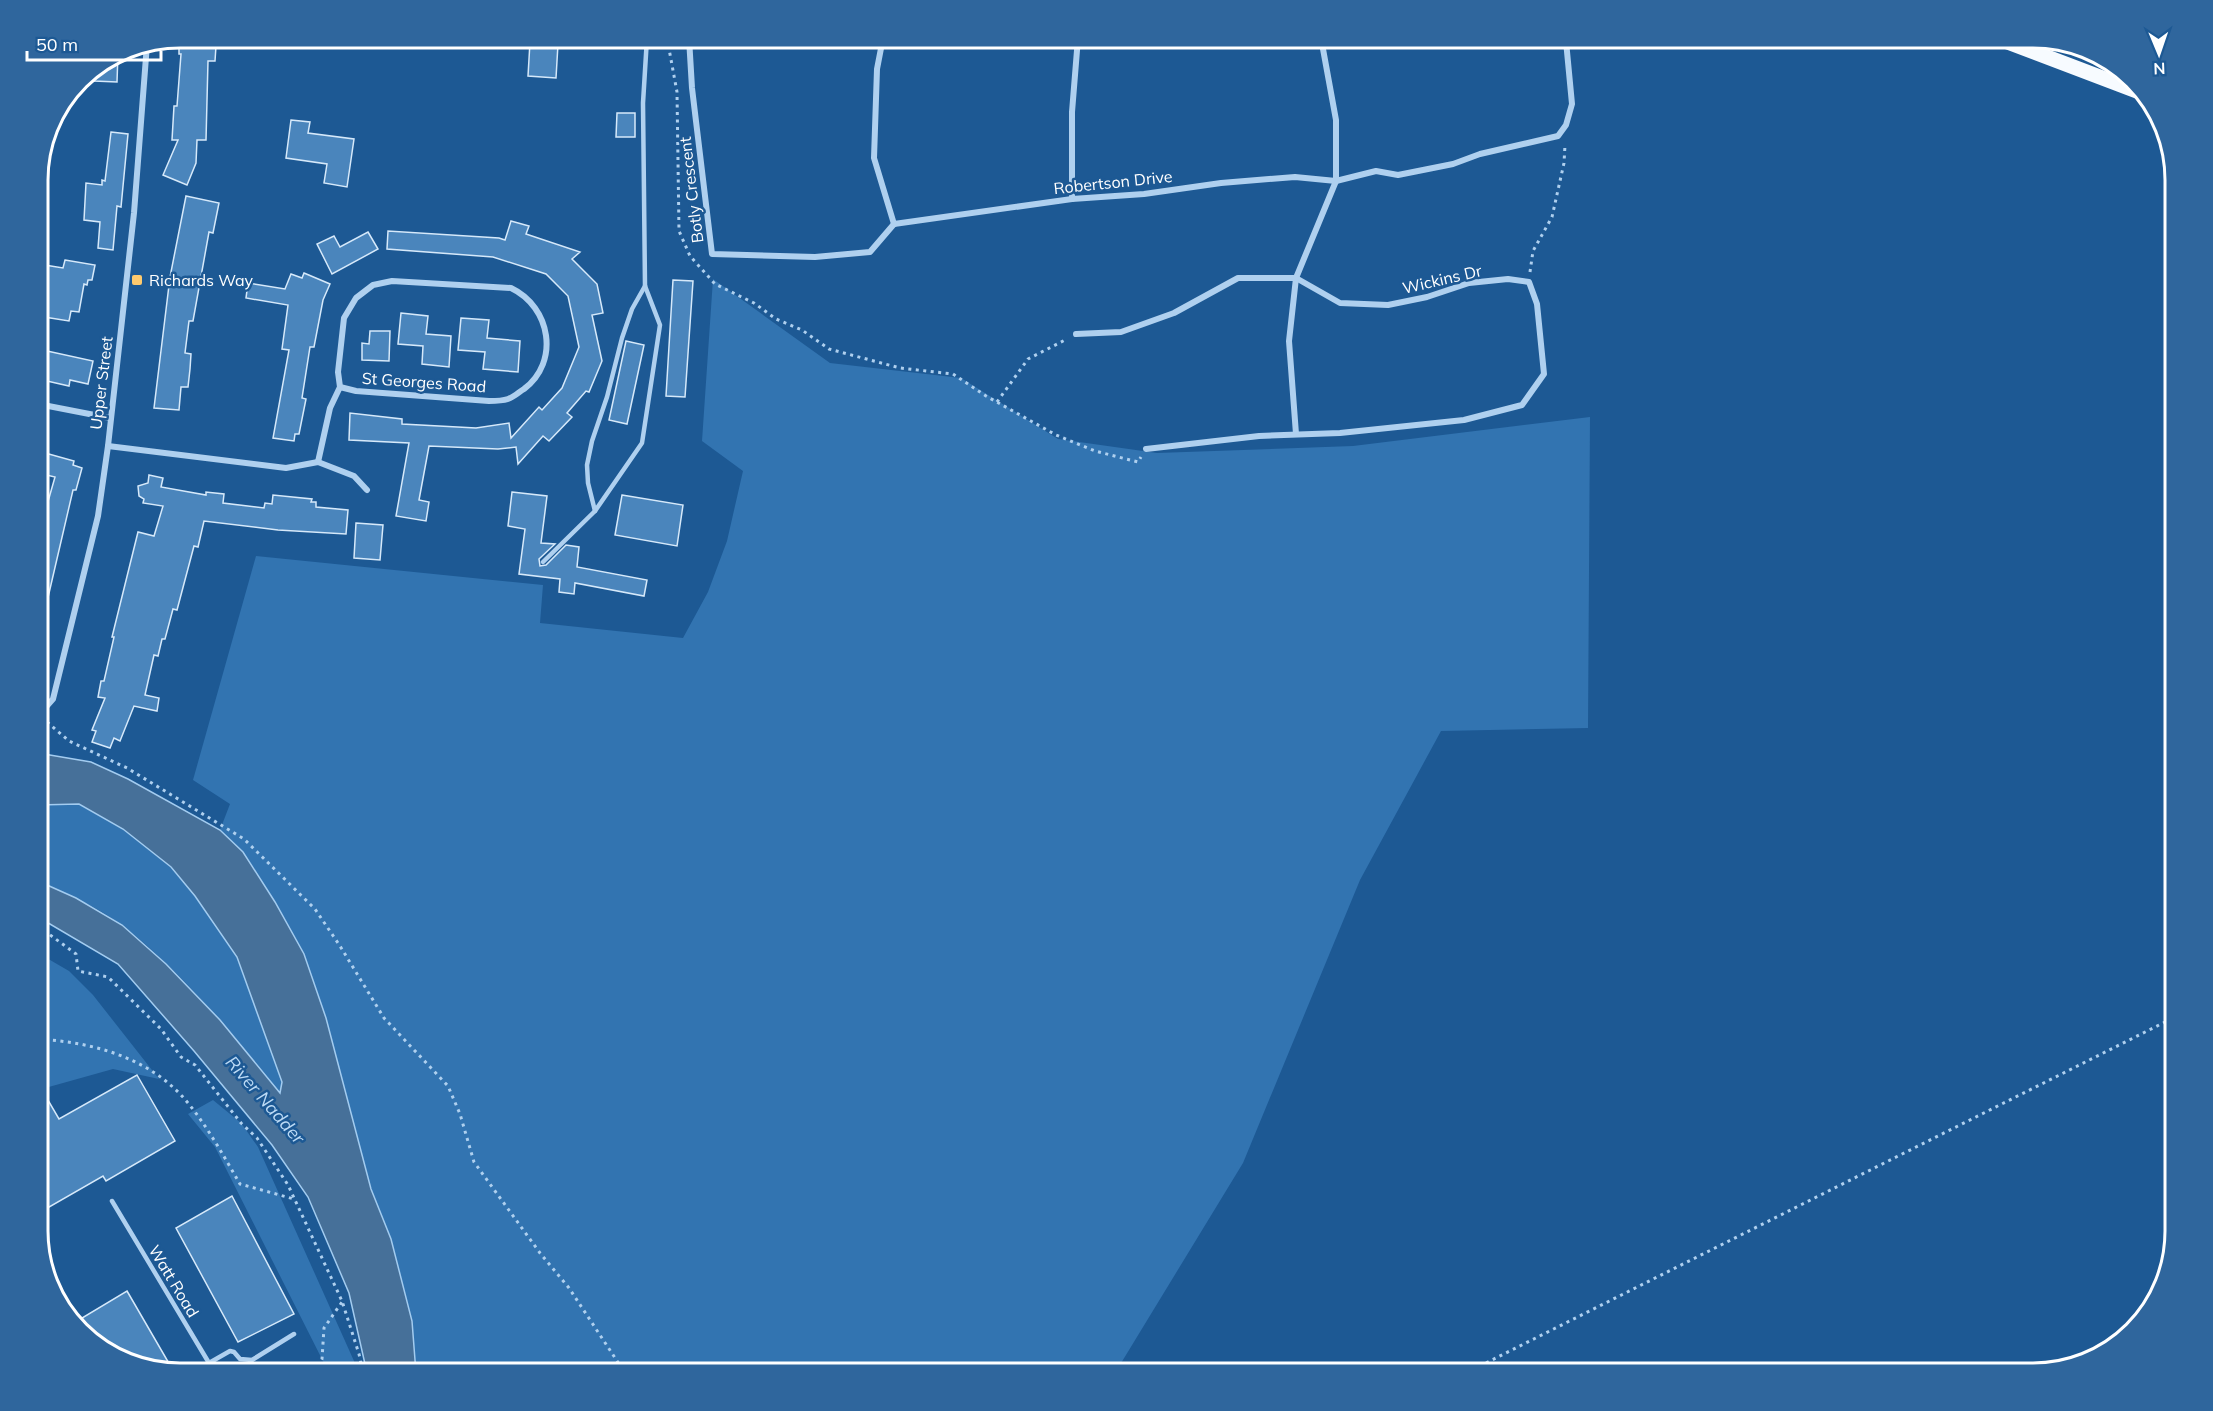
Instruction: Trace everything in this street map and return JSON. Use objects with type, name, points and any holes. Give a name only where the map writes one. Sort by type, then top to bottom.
[{"type":"main road","points":[[2023,48],[2126,87]]},
{"type":"street","name":"Botly Crescent","points":[[690,48],[692,88],[712,254],[815,257],[870,252],[894,224]]},
{"type":"street","points":[[881,48],[876,69],[874,158],[894,224]]},
{"type":"street","points":[[1072,199],[1072,112],[1077,48]]},
{"type":"street","points":[[1296,434],[1289,341],[1296,278],[1336,181],[1336,120],[1323,48]]},
{"type":"street","points":[[1566,125],[1572,104],[1567,48]]},
{"type":"street","name":"Upper Street","points":[[48,705],[53,699],[98,516],[134,213],[146,52]]},
{"type":"street","name":"Robertson Drive","points":[[894,224],[1072,199],[1144,194],[1221,183],[1295,177],[1336,181],[1376,171],[1398,175],[1453,164],[1480,153],[1558,136],[1566,125]]},
{"type":"street","points":[[1076,334],[1121,332],[1174,313],[1239,278],[1296,278]]},
{"type":"street","name":"Wickins Dr","points":[[1296,278],[1340,303],[1388,305],[1427,297],[1469,283],[1508,279],[1529,282]]},
{"type":"street","name":"St Georges Road","points":[[318,462],[330,408],[340,387],[338,372],[344,318],[356,298],[373,285],[392,281],[511,288],[531,302],[546,327],[548,344],[539,375],[530,385],[509,399],[489,401],[356,391],[340,387]]},
{"type":"street","points":[[1146,449],[1259,436],[1340,433],[1464,420],[1522,405],[1544,374],[1537,304],[1529,282]]},
{"type":"street","points":[[48,406],[110,417]]},
{"type":"street","points":[[108,446],[286,468],[318,462],[354,476],[367,490]]},
{"type":"lane","points":[[543,562],[595,511],[642,443],[660,325],[645,286],[644,103],[647,48]]},
{"type":"lane","points":[[595,511],[588,483],[587,465],[592,441],[607,398],[622,338],[632,309],[645,286]]},
{"type":"lane","name":"Watt Road","points":[[112,1202],[209,1363]]},
{"type":"lane","points":[[209,1363],[230,1352],[234,1352],[240,1359],[252,1360],[294,1334]]},
{"type":"path","points":[[669,48],[677,92],[679,231],[690,256],[715,284],[754,303],[777,319],[802,330],[829,349],[900,368],[953,374],[1056,435],[1095,451],[1138,462],[1146,449]]},
{"type":"path","points":[[1529,282],[1533,251],[1552,217],[1564,163],[1566,125]]},
{"type":"path","points":[[997,402],[1028,359],[1076,334]]},
{"type":"path","points":[[48,723],[69,741],[127,768],[244,838],[315,909],[384,1018],[448,1086],[460,1114],[474,1162],[568,1288],[618,1363]]},
{"type":"path","points":[[48,933],[76,954],[78,971],[108,977],[161,1029],[181,1058],[195,1065],[241,1123],[257,1138],[294,1199],[342,1301],[361,1363]]},
{"type":"path","points":[[1488,1363],[2165,1022]]},
{"type":"path","points":[[48,1039],[111,1050],[153,1071],[182,1095],[240,1184],[294,1199]]},
{"type":"path","points":[[320,1363],[324,1328],[342,1301]]},
{"type":"shaded area","points":[[713,279],[830,363],[961,378],[1058,439],[1157,453],[1353,446],[1590,417],[1588,728],[1441,731],[1360,880],[1243,1163],[1121,1363],[415,1363],[412,1321],[391,1239],[371,1189],[326,1018],[304,954],[275,902],[243,852],[220,830],[230,804],[193,780],[256,556],[543,585],[540,623],[683,638],[708,592],[727,541],[743,471],[702,441]]},
{"type":"shaded area","points":[[78,804],[123,829],[170,867],[195,896],[237,957],[282,1082],[280,1094],[187,984],[145,944],[103,913],[48,886],[48,805]]},
{"type":"shaded area","points":[[48,959],[69,971],[93,995],[159,1079],[113,1069],[48,1087]]},
{"type":"shaded area","points":[[213,1100],[241,1123],[258,1147],[354,1363],[324,1363],[215,1147],[188,1114]]},
{"type":"water","name":"River Nadder","points":[[48,755],[91,762],[128,779],[220,830],[243,852],[275,902],[304,954],[326,1018],[371,1189],[391,1239],[412,1321],[415,1363],[365,1363],[349,1293],[308,1197],[272,1145],[118,964],[48,923],[48,885],[76,898],[122,925],[166,964],[220,1020],[280,1093],[282,1082],[237,957],[195,896],[171,867],[123,829],[79,804],[48,805]]},
{"type":"building","points":[[179,48],[216,48],[215,61],[208,61],[206,140],[197,140],[196,163],[187,185],[163,175],[178,140],[172,140],[174,106],[177,106],[181,54],[179,54]]},
{"type":"building","points":[[530,48],[558,48],[556,78],[528,76]]},
{"type":"building","points":[[118,64],[117,82],[94,81],[106,70]]},
{"type":"building","points":[[617,113],[635,113],[635,137],[616,137]]},
{"type":"building","points":[[291,120],[310,122],[308,133],[354,139],[347,187],[324,183],[327,164],[286,158]]},
{"type":"building","points":[[111,132],[128,134],[121,207],[117,206],[113,250],[98,248],[100,222],[84,220],[86,183],[102,185],[102,180],[105,181]]},
{"type":"building","points":[[186,196],[219,203],[213,233],[209,232],[193,321],[189,321],[185,353],[191,354],[188,387],[181,387],[179,410],[154,408],[170,277]]},
{"type":"building","points":[[511,221],[529,226],[526,234],[580,252],[572,259],[597,284],[603,313],[592,315],[602,361],[589,392],[586,391],[567,413],[572,417],[549,441],[543,436],[518,464],[516,447],[498,449],[429,446],[419,500],[429,502],[426,521],[396,516],[409,443],[349,440],[350,413],[402,419],[402,424],[476,428],[509,423],[511,438],[539,407],[542,410],[562,388],[579,347],[568,296],[546,274],[493,257],[387,249],[388,231],[505,240]]},
{"type":"building","points":[[368,232],[378,249],[332,274],[317,244],[334,236],[340,247]]},
{"type":"building","points":[[65,260],[95,265],[92,280],[88,280],[87,285],[84,284],[79,312],[71,311],[69,321],[48,318],[48,266],[63,268]]},
{"type":"building","points":[[304,273],[330,284],[323,300],[314,347],[310,347],[302,398],[306,399],[299,434],[295,434],[294,441],[273,438],[289,350],[282,349],[288,305],[246,298],[248,283],[285,289],[291,274],[302,278]]},
{"type":"building","points":[[673,280],[693,281],[685,397],[666,396]]},
{"type":"building","points":[[401,313],[428,316],[426,334],[451,336],[449,367],[422,364],[423,346],[398,344]]},
{"type":"building","points":[[461,318],[489,320],[487,338],[520,341],[518,372],[483,369],[485,352],[458,350]]},
{"type":"building","points":[[370,331],[390,331],[389,361],[362,360],[362,343],[369,344]]},
{"type":"building","points":[[626,341],[644,345],[627,424],[609,420]]},
{"type":"building","points":[[48,351],[93,361],[88,384],[70,380],[69,386],[48,381]]},
{"type":"building","points":[[48,454],[74,461],[73,465],[82,468],[76,490],[73,490],[48,598],[48,502],[55,477],[48,475]]},
{"type":"building","points":[[149,475],[163,478],[161,487],[206,495],[206,492],[224,494],[223,503],[264,508],[265,503],[272,504],[273,495],[312,499],[311,502],[316,502],[316,507],[348,510],[346,534],[278,530],[204,521],[198,547],[194,546],[177,610],[173,609],[158,656],[154,655],[145,695],[159,698],[157,711],[134,706],[120,741],[114,738],[110,748],[92,742],[96,731],[92,730],[105,698],[98,697],[101,681],[104,681],[114,637],[112,637],[138,532],[154,536],[163,506],[143,503],[144,499],[139,496],[138,486],[148,483]]},
{"type":"building","points":[[512,492],[547,496],[541,543],[555,544],[539,559],[540,566],[546,565],[566,545],[579,547],[577,567],[647,580],[644,596],[575,583],[574,594],[559,592],[560,579],[519,574],[525,529],[508,526]]},
{"type":"building","points":[[622,495],[683,505],[677,546],[615,535]]},
{"type":"building","points":[[356,523],[383,525],[380,560],[354,558]]},
{"type":"building","points":[[137,1075],[175,1141],[106,1181],[103,1176],[48,1208],[48,1100],[59,1119]]},
{"type":"building","points":[[232,1196],[294,1314],[238,1342],[176,1228]]},
{"type":"building","points":[[127,1291],[168,1362],[145,1359],[121,1349],[106,1341],[82,1318]]},
{"type":"place","name":"Richards Way","points":[[137,280]]}]
